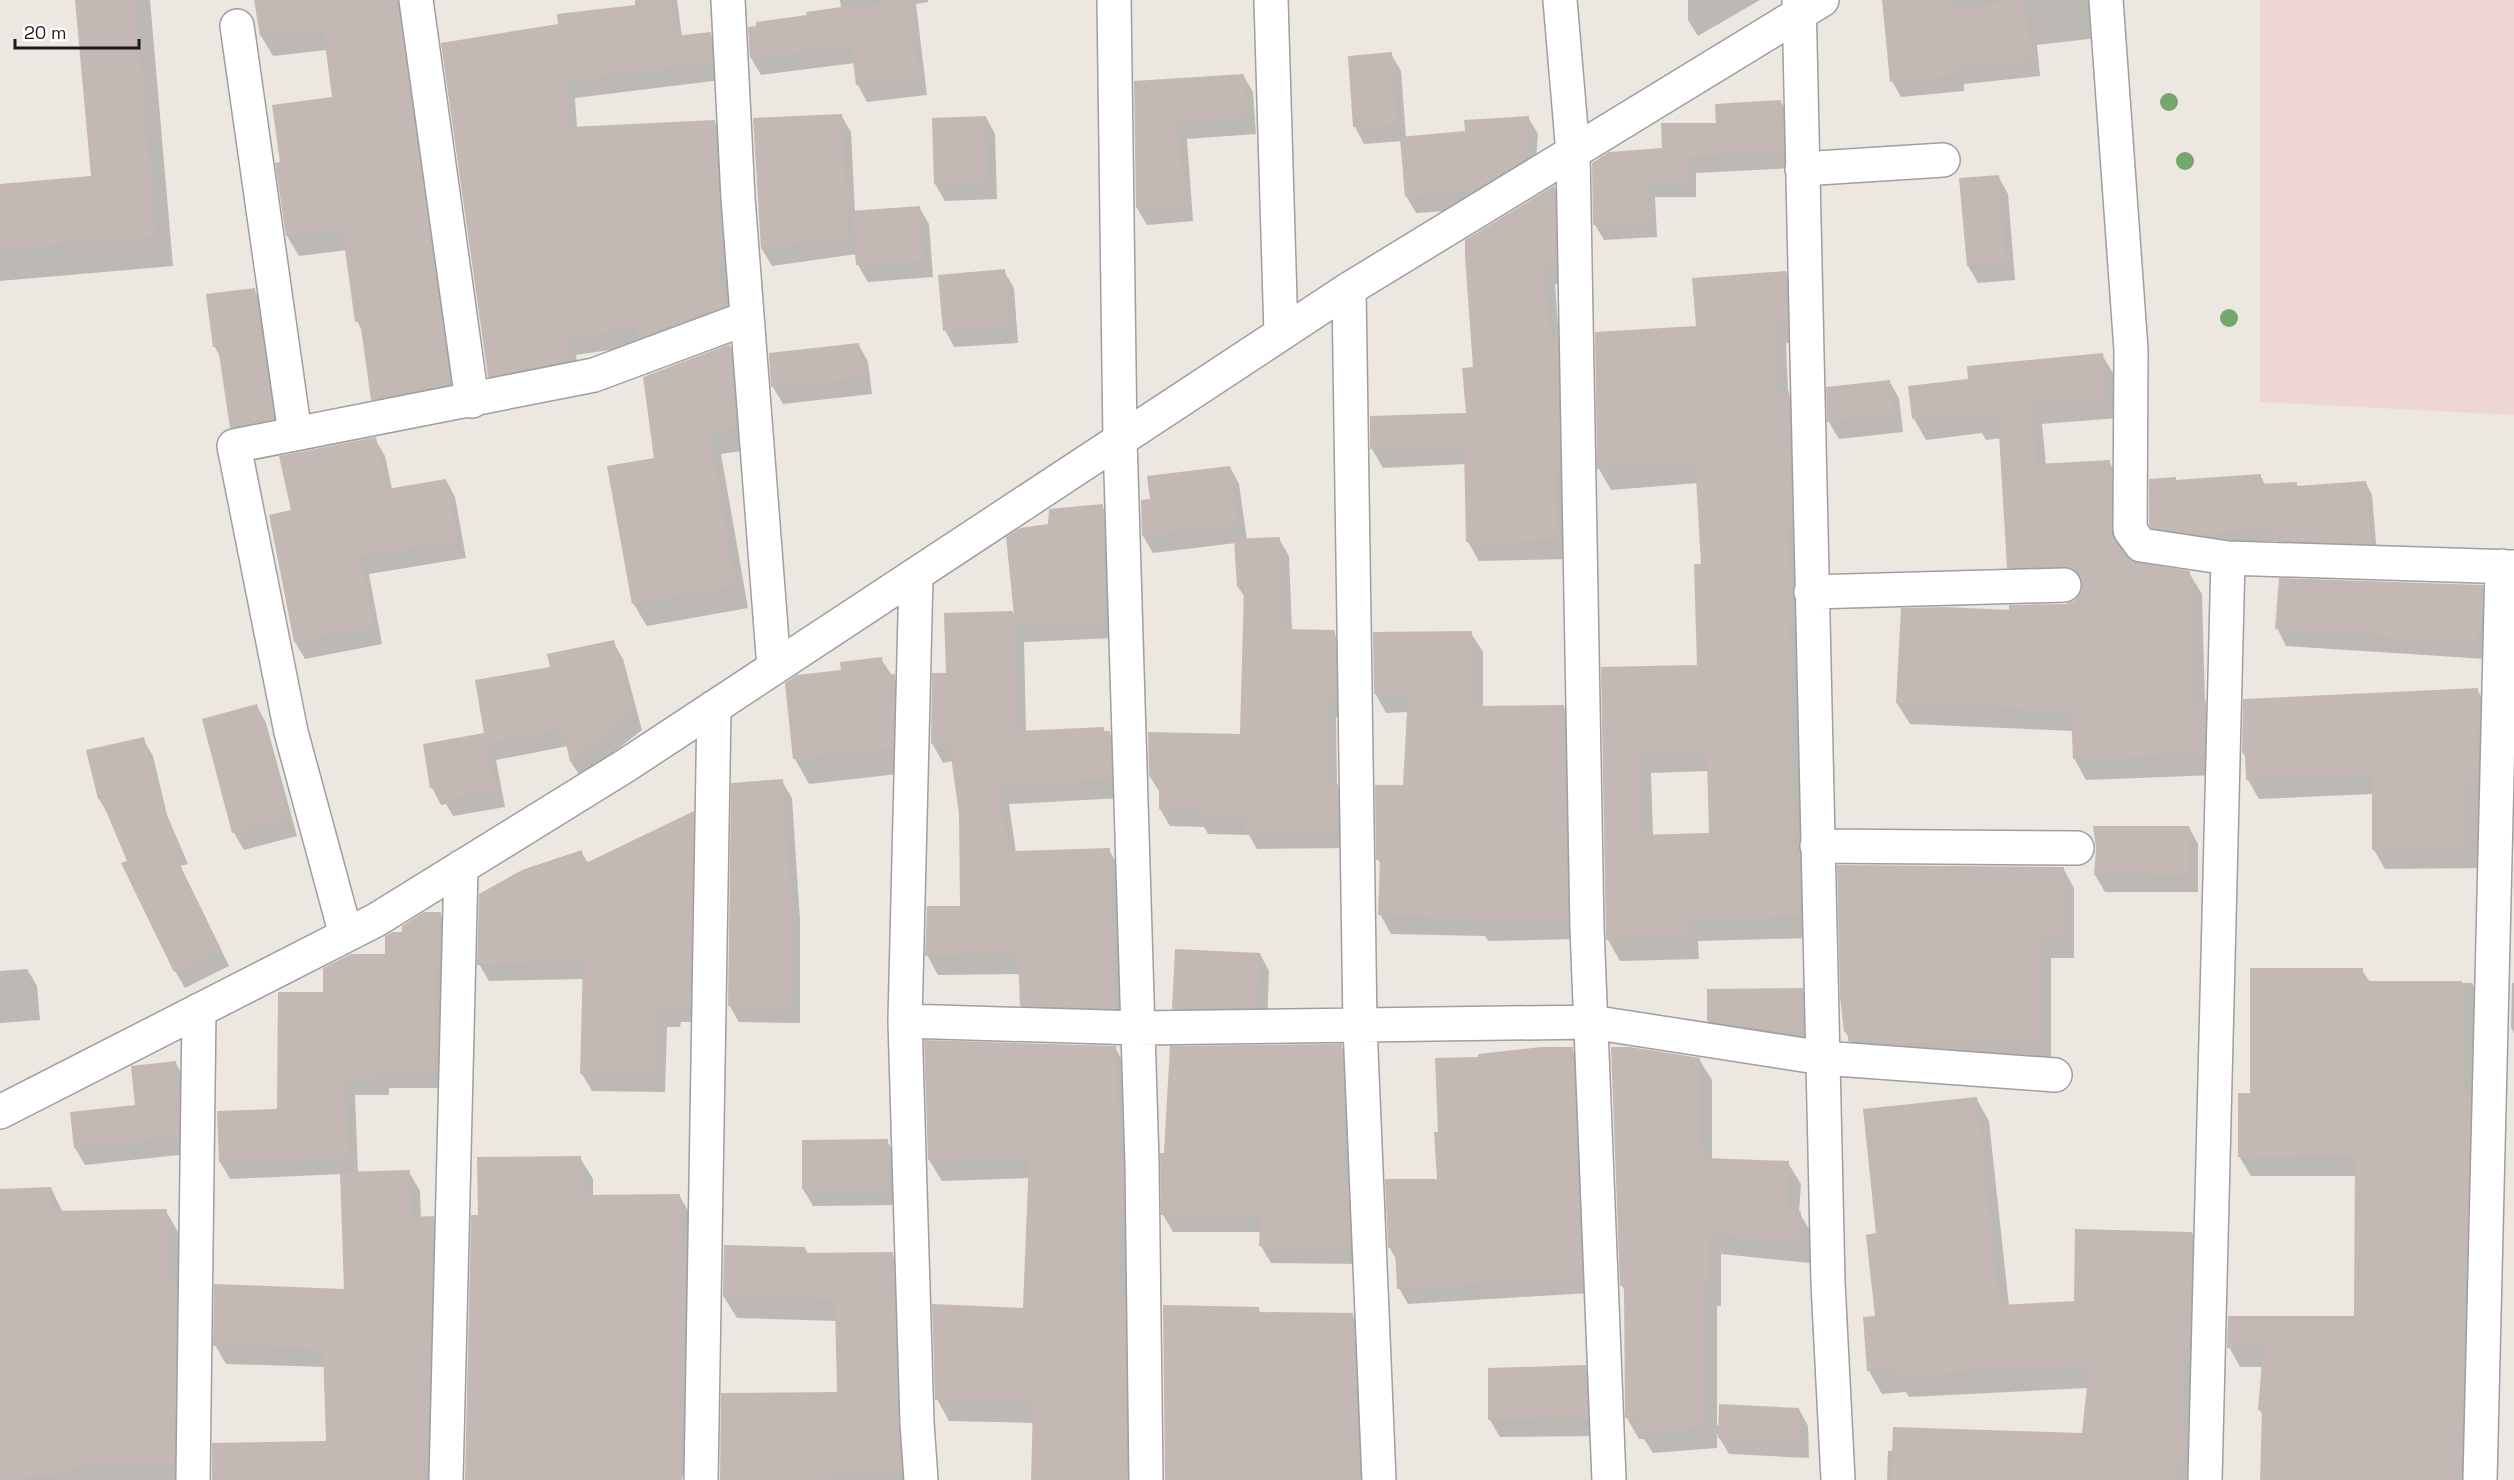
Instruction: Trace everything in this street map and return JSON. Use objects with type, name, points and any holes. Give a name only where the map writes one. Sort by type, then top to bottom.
[{"type":"street","points":[[416,0],[472,400]]},
{"type":"street","points":[[729,0],[738,198],[774,668]]},
{"type":"street","points":[[1114,0],[1120,440],[1142,1163],[1146,1480]]},
{"type":"street","points":[[1270,0],[1281,334]]},
{"type":"street","points":[[1560,0],[1573,153],[1587,928],[1609,1480]]},
{"type":"street","points":[[2106,0],[2131,350],[2130,530],[2141,545],[2228,558],[2508,566],[2481,1480]]},
{"type":"street","points":[[0,1112],[376,920],[625,766],[1349,289],[1573,153],[1807,5]]},
{"type":"street","points":[[1807,5],[1802,169],[1828,1283],[1838,1480]]},
{"type":"street","points":[[237,26],[295,435]]},
{"type":"street","points":[[1802,169],[1943,160]]},
{"type":"street","points":[[1349,289],[1360,1026],[1379,1480]]},
{"type":"street","points":[[346,935],[291,732],[234,447],[594,375],[747,318]]},
{"type":"street","points":[[2205,1480],[2228,558]]},
{"type":"street","points":[[916,574],[905,1021],[917,1423],[921,1480]]},
{"type":"street","points":[[1811,592],[2064,585]]},
{"type":"street","points":[[701,1480],[714,707]]},
{"type":"street","points":[[1817,846],[2077,848]]},
{"type":"street","points":[[446,1480],[461,867]]},
{"type":"street","points":[[193,1480],[199,1010]]},
{"type":"street","points":[[905,1021],[1138,1028],[1591,1022],[1822,1058],[2055,1075]]},
{"type":"shaded area","points":[[2260,0],[2514,0],[2514,415],[2260,402]]},
{"type":"building","points":[[75,0],[135,0],[156,236],[0,249],[0,184],[91,176]]},
{"type":"building","points":[[254,0],[398,0],[451,384],[371,400],[360,321],[355,322],[342,228],[286,236],[275,163],[280,162],[272,105],[332,97],[323,28],[260,36]]},
{"type":"building","points":[[635,0],[671,0],[675,36],[711,32],[712,63],[566,81],[570,127],[715,120],[724,255],[717,256],[725,306],[637,339],[636,328],[567,338],[570,361],[488,377],[441,43],[558,24],[557,14],[635,5]]},
{"type":"building","points":[[909,0],[919,78],[856,85],[851,46],[750,58],[748,27],[756,26],[756,22],[807,15],[806,12]]},
{"type":"building","points":[[1882,0],[1949,0],[1950,8],[2025,0],[2032,60],[1955,68],[1956,75],[1890,82]]},
{"type":"building","points":[[1392,52],[1397,124],[1353,127],[1348,56]]},
{"type":"building","points":[[1244,74],[1247,117],[1178,122],[1184,205],[1136,208],[1134,81]]},
{"type":"building","points":[[1781,100],[1784,153],[1688,157],[1688,182],[1647,182],[1649,222],[1593,225],[1592,163],[1609,152],[1662,148],[1661,123],[1716,123],[1715,104]]},
{"type":"building","points":[[842,114],[848,237],[761,249],[753,118]]},
{"type":"building","points":[[986,116],[988,182],[934,184],[932,118]]},
{"type":"building","points":[[1529,116],[1526,158],[1528,158],[1468,194],[1468,192],[1405,197],[1400,137],[1465,131],[1464,120]]},
{"type":"building","points":[[1999,175],[2006,263],[1967,266],[1959,178]]},
{"type":"building","points":[[1555,185],[1556,265],[1544,265],[1550,335],[1558,335],[1560,472],[1555,473],[1558,540],[1466,542],[1464,445],[1370,449],[1370,416],[1466,413],[1462,368],[1473,367],[1465,240]]},
{"type":"building","points":[[920,206],[924,260],[856,265],[851,211]]},
{"type":"building","points":[[1005,269],[1009,326],[943,331],[938,275]]},
{"type":"building","points":[[1786,271],[1788,321],[1774,322],[1777,392],[1789,391],[1792,527],[1788,527],[1791,620],[1789,620],[1795,859],[1800,859],[1801,916],[1686,919],[1687,937],[1606,940],[1601,667],[1697,665],[1694,564],[1701,564],[1695,460],[1597,469],[1595,332],[1696,326],[1692,278]],"holes":[[[1701,750],[1702,759],[1707,759],[1709,833],[1642,835],[1639,751]]]},
{"type":"building","points":[[255,288],[274,419],[230,428],[218,347],[213,347],[206,294]]},
{"type":"building","points":[[859,343],[863,378],[771,387],[769,353]]},
{"type":"building","points":[[730,344],[737,427],[709,431],[736,586],[632,604],[607,466],[654,458],[643,377]]},
{"type":"building","points":[[2103,353],[2107,397],[2031,403],[2037,464],[2110,460],[2111,530],[2115,541],[2132,561],[2190,571],[2193,697],[2195,702],[2206,701],[2204,754],[2073,759],[2071,711],[1896,703],[1901,608],[1945,607],[2009,610],[2009,605],[2065,604],[2074,601],[2083,585],[2080,575],[2064,566],[2007,568],[1998,417],[1973,419],[1972,412],[1912,419],[1908,386],[1968,379],[1967,366]]},
{"type":"building","points":[[1890,380],[1894,415],[1827,422],[1826,387]]},
{"type":"building","points":[[376,437],[387,489],[446,479],[458,541],[360,557],[374,627],[294,642],[269,515],[291,510],[279,456]]},
{"type":"building","points":[[1230,466],[1238,524],[1142,536],[1141,500],[1150,499],[1147,476]]},
{"type":"building","points":[[2261,474],[2261,484],[2297,482],[2297,486],[2366,481],[2371,544],[2282,541],[2283,533],[2272,534],[2271,530],[2196,534],[2151,528],[2149,524],[2149,479],[2176,477],[2176,480]]},
{"type":"building","points":[[1103,504],[1105,622],[1015,625],[1006,537],[1020,528],[1048,524],[1049,509]]},
{"type":"building","points":[[1280,537],[1283,629],[1334,630],[1335,632],[1336,694],[1332,694],[1332,701],[1327,701],[1328,783],[1338,784],[1338,831],[1245,832],[1245,818],[1196,817],[1197,810],[1159,809],[1159,777],[1149,777],[1148,732],[1240,734],[1244,587],[1237,587],[1234,539]]},
{"type":"building","points":[[2279,578],[2483,585],[2482,630],[2477,630],[2477,643],[2275,629]]},
{"type":"building","points":[[1013,611],[1017,731],[1104,727],[1104,731],[1110,731],[1112,779],[999,785],[1008,847],[1012,847],[1012,851],[1110,848],[1115,1009],[1020,1006],[1018,955],[925,956],[927,906],[960,906],[959,814],[949,742],[931,744],[932,673],[946,673],[944,613]]},
{"type":"building","points":[[1472,631],[1473,706],[1564,705],[1568,920],[1475,923],[1475,918],[1378,915],[1380,860],[1376,860],[1375,785],[1403,785],[1408,693],[1374,694],[1373,632]]},
{"type":"building","points":[[614,640],[633,712],[570,762],[563,729],[487,743],[496,790],[442,800],[439,787],[430,788],[423,744],[484,733],[475,680],[550,667],[547,654]]},
{"type":"building","points":[[882,657],[884,675],[895,674],[893,748],[793,759],[785,683],[797,675],[841,670],[840,662]]},
{"type":"building","points":[[2478,688],[2478,786],[2464,787],[2464,849],[2372,850],[2372,774],[2246,780],[2245,753],[2242,753],[2243,699]]},
{"type":"building","points":[[257,704],[288,818],[232,833],[202,719]]},
{"type":"building","points":[[144,737],[158,796],[180,847],[172,849],[221,949],[174,972],[121,863],[127,861],[101,799],[98,799],[86,750]]},
{"type":"building","points":[[783,779],[791,902],[791,1006],[728,1006],[731,783]]},
{"type":"building","points":[[694,811],[690,1006],[672,1005],[671,1011],[658,1010],[656,1075],[580,1074],[583,962],[477,965],[479,894],[522,870],[582,850],[584,864]]},
{"type":"building","points":[[2093,826],[2189,826],[2189,876],[2094,875],[2096,848]]},
{"type":"building","points":[[1837,865],[2064,867],[2064,939],[2040,939],[2040,1041],[1875,1043],[1848,1041],[1848,1032],[1844,1032],[1840,997]]},
{"type":"building","points":[[424,912],[441,912],[440,965],[435,966],[435,1072],[380,1072],[380,1079],[346,1078],[349,1157],[219,1162],[217,1111],[277,1109],[278,992],[323,992],[323,968],[351,954],[385,954],[385,936],[393,932],[402,932],[402,926]]},
{"type":"building","points":[[1175,949],[1260,953],[1258,1008],[1172,1009]]},
{"type":"building","points":[[2250,968],[2363,968],[2363,981],[2462,981],[2462,1092],[2471,1092],[2461,1480],[2260,1480],[2262,1410],[2258,1410],[2263,1347],[2227,1348],[2228,1316],[2354,1316],[2355,1156],[2238,1157],[2238,1093],[2250,1093]]},
{"type":"building","points":[[1803,988],[1804,1032],[1778,1032],[1707,1021],[1707,989]]},
{"type":"building","points":[[924,1040],[1116,1046],[1119,1152],[1123,1152],[1124,1215],[1121,1215],[1119,1304],[1125,1304],[1127,1480],[1031,1480],[1033,1402],[935,1400],[932,1304],[1023,1308],[1029,1157],[928,1160]]},
{"type":"building","points":[[1342,1044],[1344,1130],[1346,1131],[1344,1178],[1348,1178],[1351,1248],[1259,1246],[1260,1216],[1161,1215],[1160,1153],[1164,1153],[1170,1046]]},
{"type":"building","points":[[1541,1047],[1573,1047],[1582,1277],[1397,1289],[1395,1248],[1388,1248],[1385,1179],[1437,1179],[1434,1132],[1438,1132],[1435,1058],[1478,1057],[1478,1054]]},
{"type":"building","points":[[1611,1047],[1630,1047],[1700,1058],[1700,1148],[1704,1148],[1704,1158],[1789,1161],[1787,1210],[1801,1211],[1798,1243],[1709,1234],[1709,1286],[1706,1286],[1706,1427],[1639,1433],[1638,1418],[1625,1418],[1624,1286],[1620,1286]]},
{"type":"building","points":[[176,1061],[179,1089],[179,1137],[74,1148],[70,1112],[135,1105],[131,1066]]},
{"type":"building","points":[[1977,1097],[1999,1305],[2074,1301],[2075,1229],[2192,1232],[2190,1348],[2184,1348],[2182,1428],[2187,1429],[2184,1462],[2176,1461],[2173,1480],[1891,1480],[1893,1427],[2082,1433],[2089,1366],[1895,1375],[1895,1370],[1867,1371],[1863,1317],[1875,1316],[1866,1235],[1876,1233],[1863,1109]]},
{"type":"building","points":[[888,1139],[889,1189],[802,1189],[802,1140]]},
{"type":"building","points":[[581,1156],[582,1195],[680,1194],[681,1244],[686,1245],[682,1480],[465,1480],[471,1215],[478,1215],[477,1157]]},
{"type":"building","points":[[410,1170],[412,1217],[434,1216],[427,1480],[212,1480],[212,1443],[326,1441],[323,1349],[213,1346],[214,1284],[344,1289],[340,1172]]},
{"type":"building","points":[[51,1187],[52,1211],[167,1209],[168,1282],[177,1282],[174,1465],[65,1468],[66,1475],[0,1478],[0,1189]]},
{"type":"building","points":[[724,1245],[805,1247],[805,1253],[893,1252],[902,1471],[826,1476],[826,1480],[720,1480],[721,1393],[837,1392],[835,1300],[723,1297]]},
{"type":"building","points":[[1163,1305],[1259,1307],[1259,1312],[1353,1313],[1360,1480],[1165,1480]]},
{"type":"building","points":[[1586,1365],[1588,1419],[1488,1420],[1488,1368]]},
{"type":"building","points":[[1719,1404],[1799,1408],[1800,1442],[1718,1438]]}]
